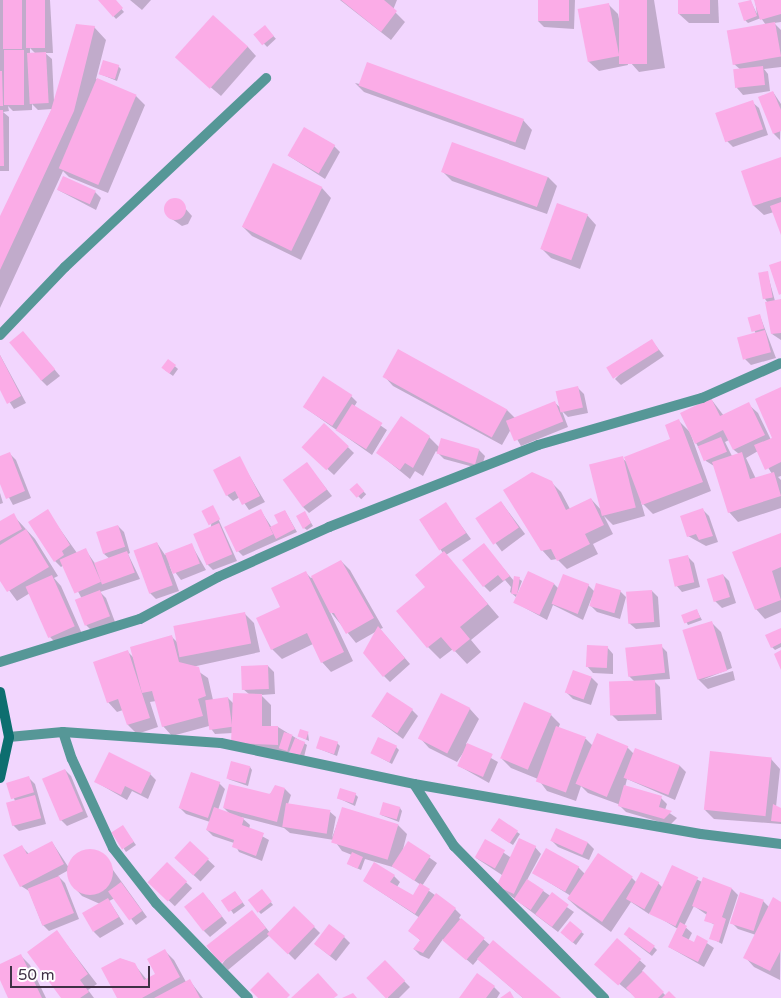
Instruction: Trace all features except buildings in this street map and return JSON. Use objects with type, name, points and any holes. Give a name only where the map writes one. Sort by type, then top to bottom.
[{"type":"main road","points":[[0,692],[9,737],[0,778]]},
{"type":"street","points":[[0,335],[65,267],[266,78]]},
{"type":"street","points":[[0,662],[140,619],[218,577],[329,527],[538,445],[702,398],[781,363]]},
{"type":"street","points":[[9,737],[63,732],[221,743],[414,784],[701,834],[781,844]]},
{"type":"street","points":[[63,732],[113,848],[156,904],[248,998]]},
{"type":"street","points":[[414,784],[454,846],[604,998]]}]
